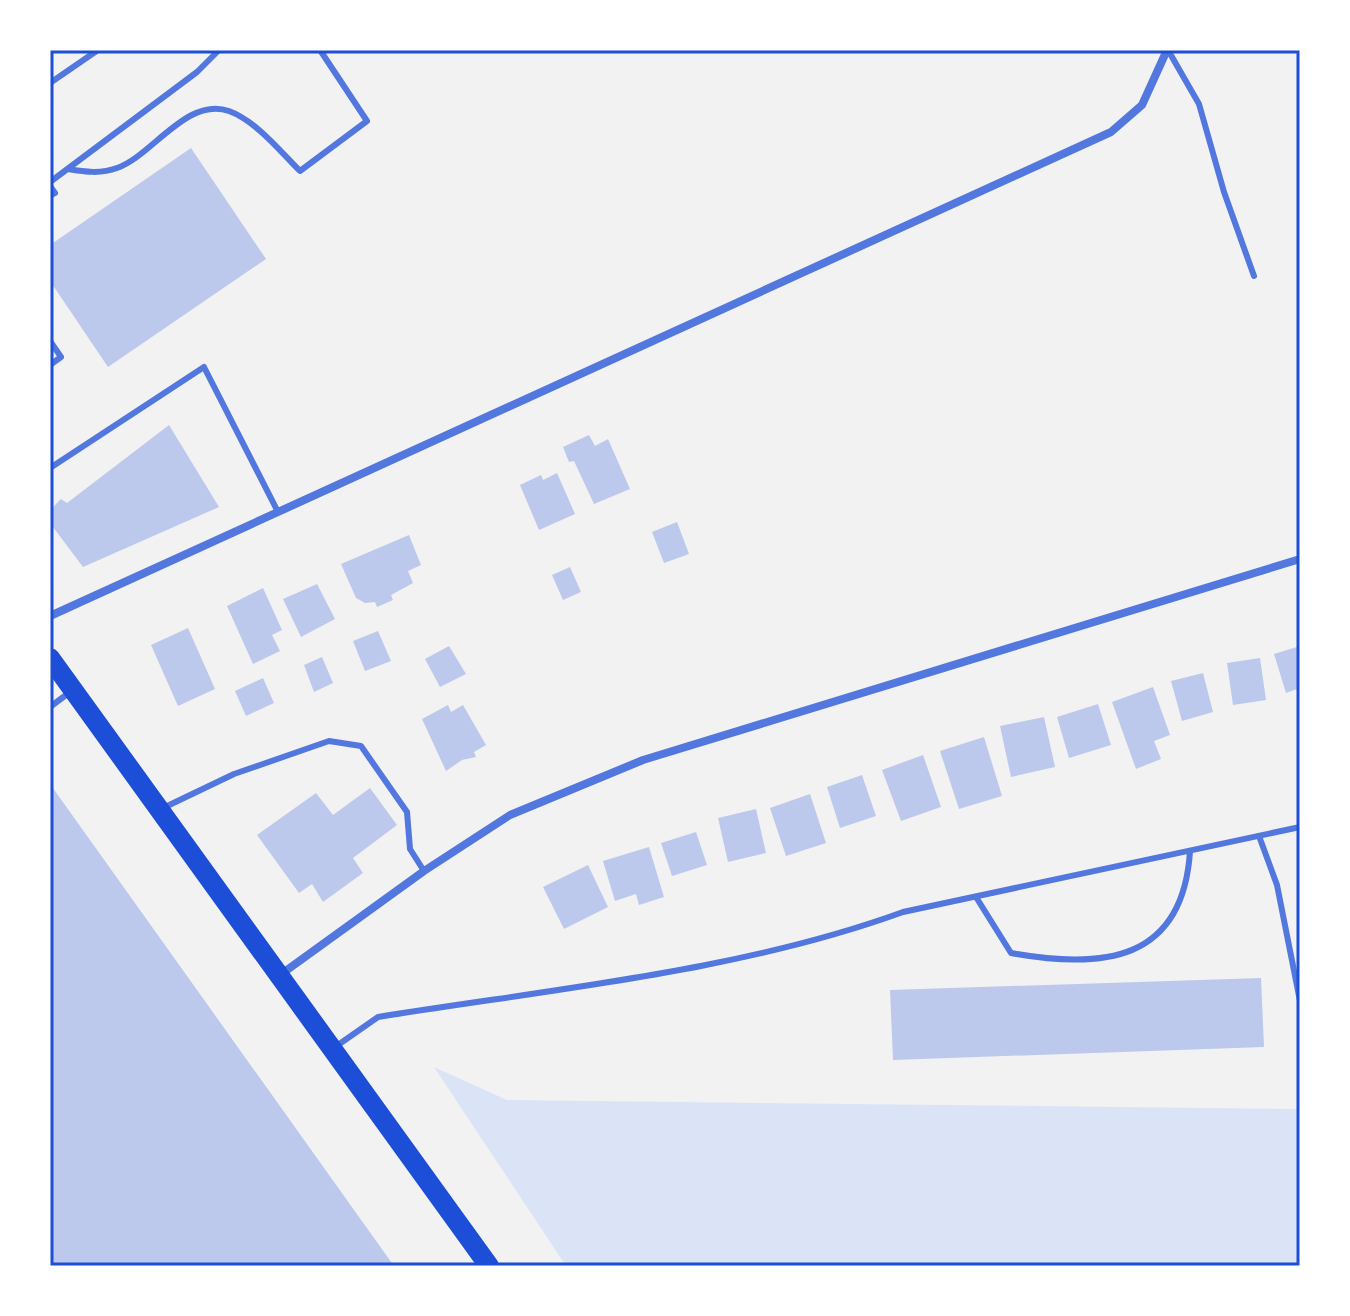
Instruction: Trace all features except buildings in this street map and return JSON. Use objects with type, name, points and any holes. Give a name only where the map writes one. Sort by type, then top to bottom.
[{"type":"main road","points":[[50,658],[489,1266]]},
{"type":"street","points":[[50,616],[1111,132],[1142,105],[1168,50]]},
{"type":"street","points":[[279,976],[424,871],[510,815],[643,760],[1300,559]]},
{"type":"lane","points":[[50,83],[98,50]]},
{"type":"lane","points":[[50,196],[55,193],[50,184],[197,72],[219,50]]},
{"type":"lane","points":[[68,169],[88,173],[121,167],[198,111],[228,111],[270,140],[300,171],[367,121],[320,50]]},
{"type":"lane","points":[[1168,50],[1199,104],[1224,192],[1254,276]]},
{"type":"lane","points":[[50,341],[61,357],[50,365]]},
{"type":"lane","points":[[50,468],[204,367],[278,512]]},
{"type":"lane","points":[[50,707],[73,690]]},
{"type":"lane","points":[[159,810],[234,774],[329,741],[361,746],[407,812],[410,849],[424,871]]},
{"type":"lane","points":[[332,1049],[378,1017],[767,954],[849,932],[903,912],[1300,827]]},
{"type":"lane","points":[[1259,836],[1277,885],[1300,1001]]},
{"type":"lane","points":[[976,897],[1011,953],[1034,957],[1113,958],[1157,938],[1188,886],[1190,851]]},
{"type":"shaded area","points":[[434,1067],[507,1100],[1300,1109],[1300,1266],[566,1266]]}]
